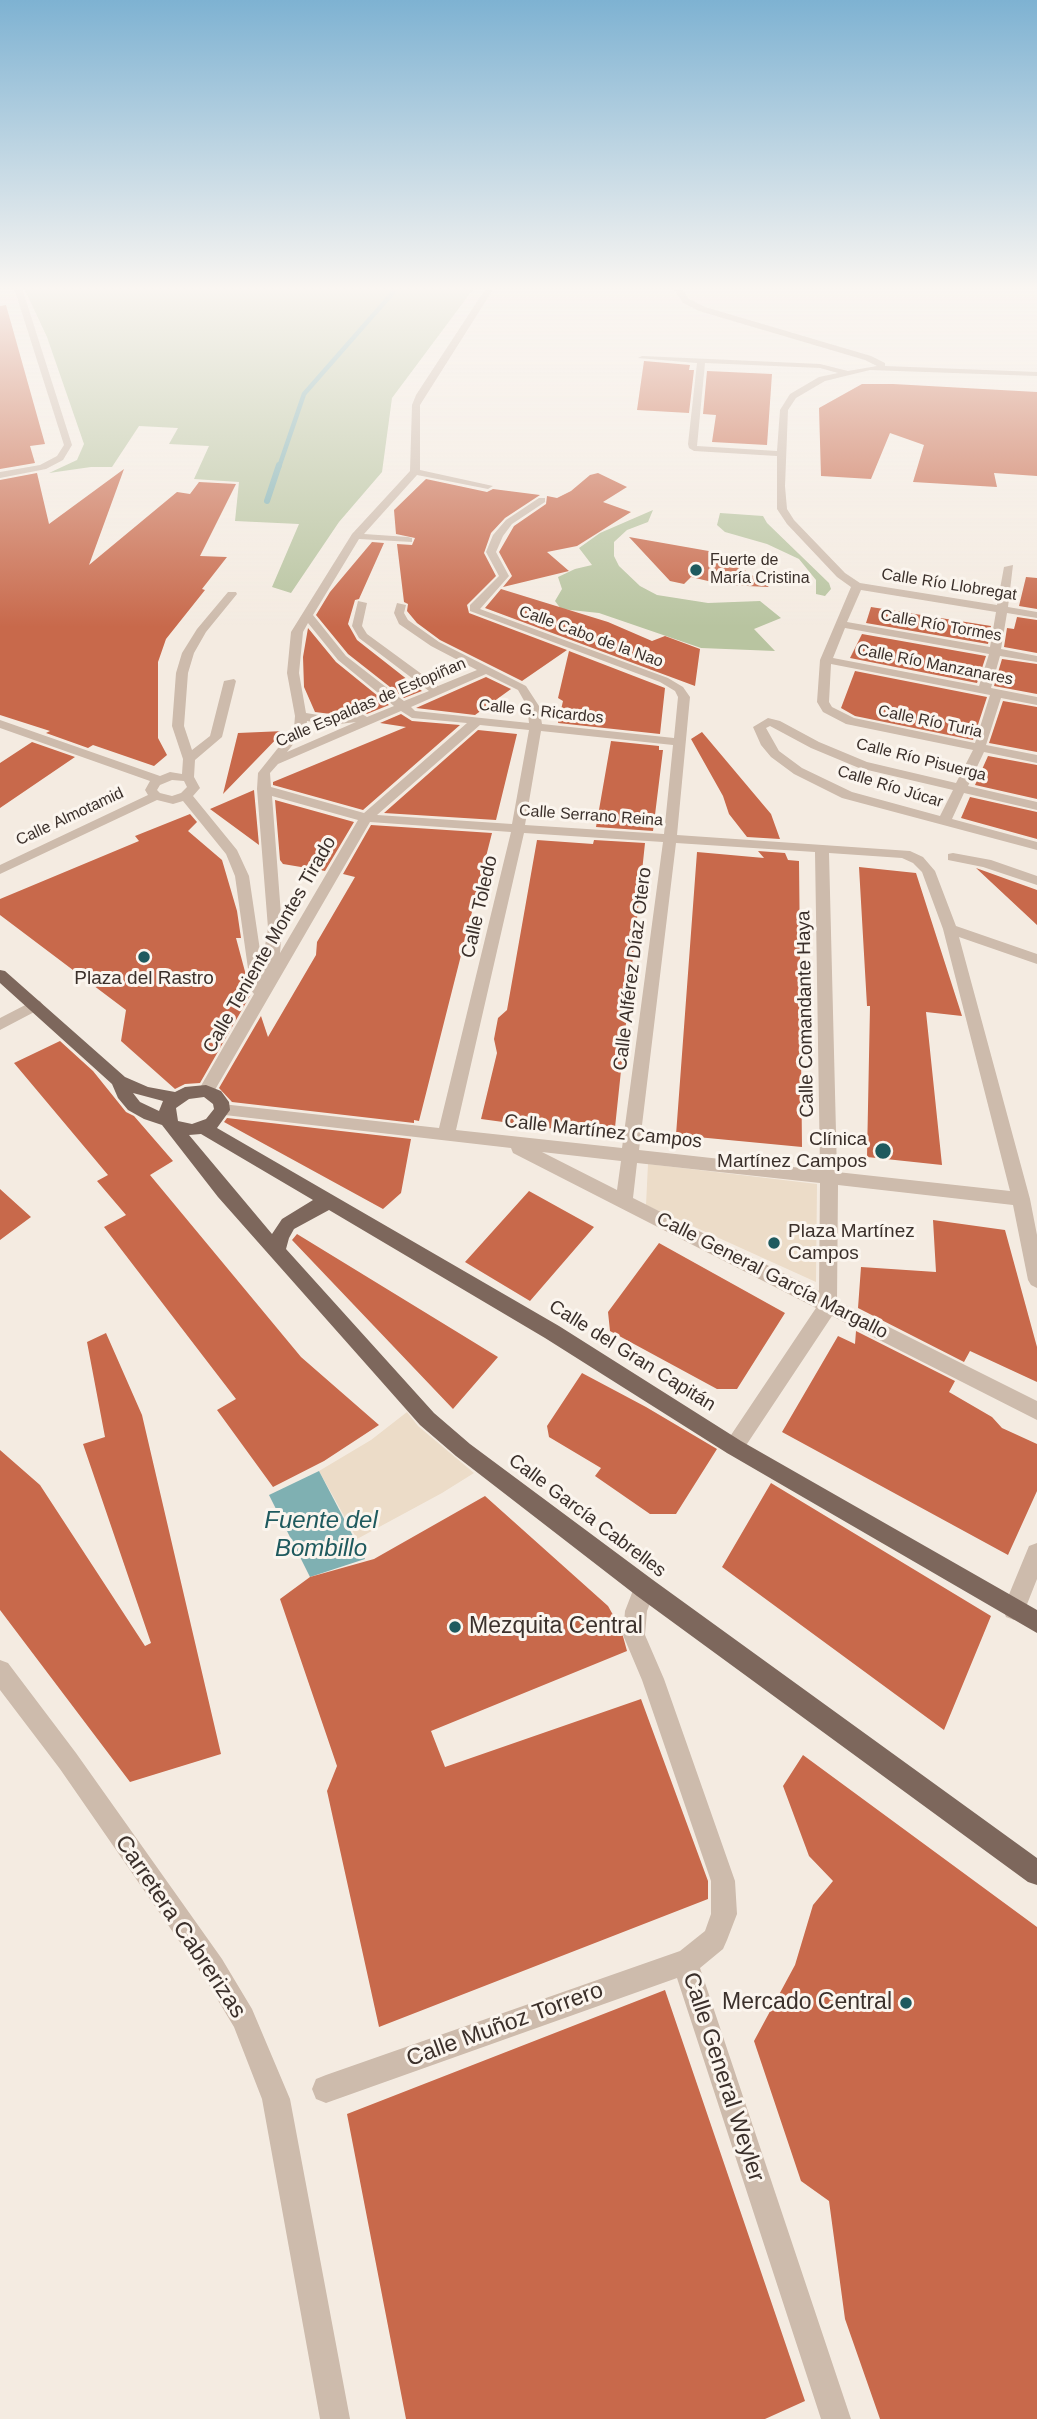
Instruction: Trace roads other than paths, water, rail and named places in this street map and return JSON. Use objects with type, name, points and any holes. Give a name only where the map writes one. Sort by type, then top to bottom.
[{"type":"main road","points":[[0,975],[118,1081],[145,1092],[176,1098]]},
{"type":"main road","points":[[118,1081],[134,1106],[183,1130],[204,1128],[212,1124],[222,1110],[221,1102],[206,1091],[196,1091],[176,1098],[169,1105],[171,1123]]},
{"type":"main road","name":"Calle García Cabrelles","points":[[171,1123],[224,1192],[427,1419],[483,1467],[645,1588],[1037,1873]]},
{"type":"main road","name":"Calle del Gran Capitán","points":[[204,1128],[552,1332],[734,1447],[1037,1622]]},
{"type":"main road","points":[[276,1251],[288,1224],[308,1210],[332,1202]]},
{"type":"street","points":[[3,473],[53,463],[64,454],[68,445],[54,401]]},
{"type":"street","points":[[261,998],[272,956],[275,928],[264,773],[295,737],[301,716],[293,673],[297,632],[356,536],[415,472],[418,401]]},
{"type":"street","points":[[697,401],[692,444],[694,448],[781,453]]},
{"type":"street","points":[[789,401],[784,410],[781,453],[780,486],[784,512],[798,531],[841,575],[857,586],[826,660]]},
{"type":"street","points":[[415,472],[488,486]]},
{"type":"street","name":"Calle Cabo de la Nao","points":[[542,500],[509,522],[498,535],[491,552],[504,576],[474,607],[479,613],[664,680],[679,689],[684,696],[679,742]]},
{"type":"street","points":[[356,536],[408,540]]},
{"type":"street","points":[[944,822],[962,789],[979,748],[991,692],[1009,567]]},
{"type":"street","name":"Calle Río Llobregat","points":[[857,586],[1037,615]]},
{"type":"street","points":[[188,778],[189,759],[178,726],[182,673],[188,653],[201,631],[232,594]]},
{"type":"street","points":[[362,603],[356,626],[362,636],[437,691]]},
{"type":"street","points":[[401,605],[399,612],[403,622],[412,629],[486,670]]},
{"type":"street","points":[[306,614],[342,658],[402,706]]},
{"type":"street","name":"Calle Río Tormes","points":[[839,624],[1037,659]]},
{"type":"street","name":"Calle Río Manzanares","points":[[826,660],[1037,702]]},
{"type":"street","name":"Calle Río Turia","points":[[826,660],[823,702],[827,709],[850,721],[1037,760]]},
{"type":"street","name":"Calle Espaldas de Estopiñan","points":[[269,764],[486,670]]},
{"type":"street","name":"Calle Toledo","points":[[446,1135],[519,828],[536,727],[533,706],[522,688],[486,670]]},
{"type":"street","points":[[189,759],[216,737],[230,681]]},
{"type":"street","name":"Calle G. Ricardos","points":[[402,706],[420,715],[679,742]]},
{"type":"street","points":[[301,716],[346,721],[386,714]]},
{"type":"street","name":"Calle Teniente Montes Tirado","points":[[206,1091],[366,818],[477,721]]},
{"type":"street","points":[[0,724],[159,780],[177,776],[188,778],[194,788],[186,796],[173,800],[155,796],[151,790],[159,780]]},
{"type":"street","name":"Calle Río Pisuerga","points":[[762,724],[776,724],[815,746],[863,765],[1037,806]]},
{"type":"street","name":"Calle Río Júcar","points":[[762,724],[759,727],[761,734],[775,754],[818,783],[875,804],[1037,846]]},
{"type":"street","name":"Calle Alférez Díaz Otero","points":[[624,1200],[670,839],[679,742]]},
{"type":"street","name":"Calle Serrano Reina","points":[[264,789],[366,818],[905,854],[918,860],[928,872],[950,929]]},
{"type":"street","name":"Calle Almotamid","points":[[0,870],[155,796]]},
{"type":"street","points":[[186,796],[232,853],[242,876],[261,998]]},
{"type":"street","name":"Calle Comandante Haya","points":[[822,850],[830,1178],[828,1306]]},
{"type":"street","points":[[953,858],[986,863],[1037,881]]},
{"type":"street","points":[[950,929],[1037,959]]},
{"type":"street","points":[[950,929],[1021,1199],[1037,1280]]},
{"type":"street","points":[[0,1025],[35,1005]]},
{"type":"street","name":"Calle Martínez Campos","points":[[222,1110],[1021,1199]]},
{"type":"street","name":"Calle General García Margallo","points":[[507,1142],[1037,1411]]},
{"type":"street","points":[[734,1447],[828,1306]]},
{"type":"street","points":[[1014,1609],[1037,1553]]},
{"type":"street","name":"Calle General Weyler","points":[[645,1588],[636,1611],[634,1635],[653,1679],[723,1881],[724,1914],[714,1940],[697,1956],[685,1962],[836,2419]]},
{"type":"street","name":"Carretera Cabrerizas","points":[[0,1671],[68,1761],[213,1968],[243,2018],[276,2099],[335,2419]]},
{"type":"street","name":"Calle Muñoz Torrero","points":[[326,2089],[685,1962]]},
{"type":"water","name":"Fuente del Bombillo","points":[[319,1471],[365,1559],[310,1577],[269,1495]]},
{"type":"waterway","points":[[279,467],[302,401]]},
{"type":"waterway","points":[[267,501],[279,465]]},
{"type":"place","name":"Fuerte de María Cristina","points":[[696,570]]},
{"type":"place","name":"Plaza del Rastro","points":[[144,957]]},
{"type":"place","name":"Clínica Martínez Campos","points":[[883,1151]]},
{"type":"place","name":"Plaza Martínez Campos","points":[[774,1243]]},
{"type":"place","name":"Mezquita Central","points":[[455,1627]]},
{"type":"place","name":"Mercado Central","points":[[906,2003]]}]
